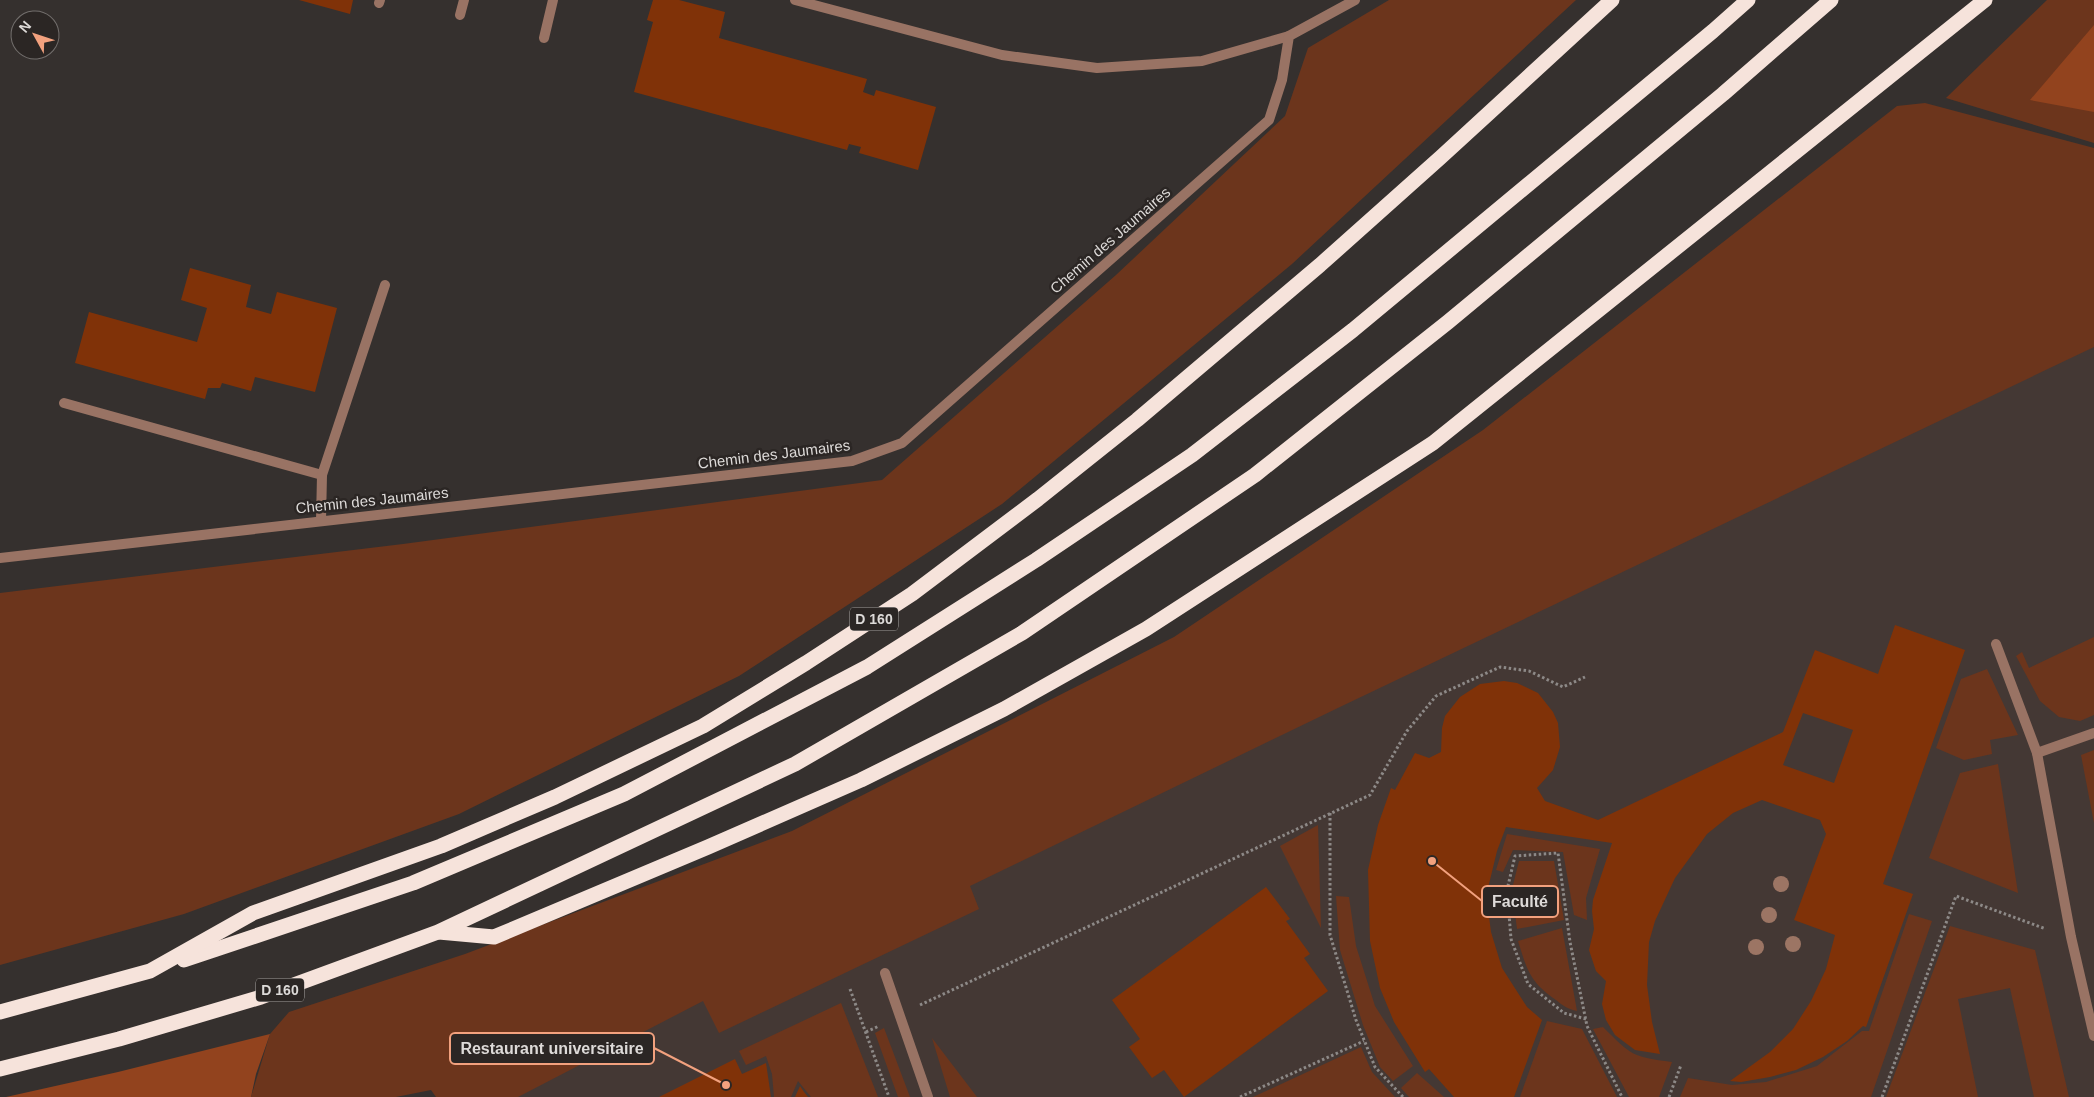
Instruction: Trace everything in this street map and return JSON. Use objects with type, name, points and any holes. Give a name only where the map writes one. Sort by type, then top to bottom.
[{"type":"highway","name":"D 160","points":[[150,972],[253,913],[441,846],[555,797],[702,726],[806,663],[912,594],[1137,420],[1441,157],[1612,0]]},
{"type":"highway","name":"D 160","points":[[0,1012],[150,972],[412,883],[624,794],[867,667],[1036,560],[1192,456],[1360,324],[1748,0]]},
{"type":"highway","name":"D 160","points":[[0,1069],[119,1039],[261,997],[438,932],[794,764],[1022,633],[1255,475],[1478,297],[1723,94],[1831,0]]},
{"type":"highway","name":"D 160","points":[[438,932],[494,936],[708,847],[861,780],[1004,709],[1146,630],[1433,443],[1985,0]]},
{"type":"street","points":[[460,15],[464,0]]},
{"type":"street","points":[[544,38],[553,0]]},
{"type":"street","points":[[795,0],[1002,55],[1097,68],[1202,60],[1289,36],[1355,0]]},
{"type":"street","name":"Chemin des Jaumaires","points":[[0,558],[852,461],[902,443],[1269,120],[1282,80],[1289,36]]},
{"type":"street","points":[[321,521],[322,475],[385,285]]},
{"type":"street","points":[[64,403],[322,475]]},
{"type":"street","points":[[1996,644],[2037,753],[2070,938],[2094,1036]]},
{"type":"street","points":[[2037,753],[2094,732]]},
{"type":"street","points":[[885,973],[928,1097]]},
{"type":"path","points":[[866,1032],[1370,795],[1407,731],[1436,696],[1500,667],[1529,671],[1563,687],[1585,677]]},
{"type":"path","points":[[1330,813],[1330,935],[1356,1020],[1375,1067],[1403,1097]]},
{"type":"path","points":[[1586,1020],[1564,1013],[1528,984],[1511,939],[1507,890],[1515,856],[1558,853],[1570,942],[1586,1020],[1622,1097]]},
{"type":"path","points":[[1882,1097],[1956,896],[2070,938]]},
{"type":"path","points":[[850,989],[889,1097]]},
{"type":"path","points":[[1240,1097],[1364,1041]]},
{"type":"path","points":[[1669,1097],[1681,1065]]},
{"type":"shaded area","points":[[1389,0],[1576,0],[1292,264],[1002,504],[739,676],[459,814],[184,914],[0,965],[0,593],[403,544],[882,480],[1116,275],[1285,116],[1308,48]]},
{"type":"shaded area","points":[[2047,0],[2094,0],[2094,143],[1946,98]]},
{"type":"shaded area","points":[[2094,25],[2094,112],[2030,100]]},
{"type":"shaded area","points":[[1925,103],[2094,148],[2094,347],[970,886],[979,909],[719,1033],[703,1001],[518,1097],[436,1097],[431,1090],[396,1097],[251,1097],[270,1034],[289,1012],[465,954],[792,831],[1174,637],[1483,430],[1897,106]]},
{"type":"shaded area","points":[[2094,161],[2094,1097],[451,1097]]},
{"type":"shaded area","points":[[2094,637],[2094,715],[2080,721],[2059,717],[2040,701],[2016,656],[2022,652],[2029,668]]},
{"type":"shaded area","points":[[1987,669],[2018,735],[1990,740],[1992,754],[1964,760],[1936,748],[1961,679]]},
{"type":"shaded area","points":[[2094,750],[2094,823],[2081,755]]},
{"type":"shaded area","points":[[1998,764],[2018,893],[1929,858],[1960,773]]},
{"type":"shaded area","points":[[1318,825],[1321,928],[1280,846]]},
{"type":"shaded area","points":[[1507,834],[1600,849],[1586,898],[1587,920],[1574,915],[1563,852],[1513,850],[1503,872],[1496,870]]},
{"type":"shaded area","points":[[1519,861],[1554,861],[1564,920],[1517,929],[1512,889]]},
{"type":"shaded area","points":[[1336,896],[1349,897],[1356,946],[1375,1006],[1413,1066],[1393,1081],[1380,1067],[1363,1025],[1340,950]]},
{"type":"shaded area","points":[[1909,914],[1932,921],[1871,1097],[1680,1097],[1688,1078],[1732,1085],[1766,1082],[1817,1066],[1862,1031],[1869,1031]]},
{"type":"shaded area","points":[[1950,926],[2035,950],[2069,1097],[2034,1097],[2010,988],[1958,999],[1978,1097],[1886,1097]]},
{"type":"shaded area","points":[[1562,928],[1577,1011],[1561,1004],[1540,987],[1527,968],[1518,941]]},
{"type":"shaded area","points":[[841,1003],[878,1097],[811,1097],[798,1081],[791,1097],[774,1097],[772,1074],[766,1056],[746,1065],[739,1051]]},
{"type":"shaded area","points":[[1547,1021],[1582,1029],[1617,1097],[1520,1097]]},
{"type":"shaded area","points":[[1603,1027],[1620,1044],[1633,1053],[1672,1062],[1659,1097],[1629,1097],[1593,1029]]},
{"type":"shaded area","points":[[884,1028],[910,1097],[898,1097],[875,1033]]},
{"type":"shaded area","points":[[270,1034],[256,1074],[251,1097],[6,1097],[118,1072]]},
{"type":"shaded area","points":[[932,1038],[977,1097],[950,1097]]},
{"type":"shaded area","points":[[1361,1047],[1372,1072],[1395,1097],[1253,1097]]},
{"type":"shaded area","points":[[1417,1073],[1444,1097],[1409,1097],[1401,1088]]},
{"type":"building","points":[[299,0],[353,0],[350,14]]},
{"type":"building","points":[[653,0],[679,0],[725,12],[719,38],[867,79],[863,92],[874,96],[876,90],[936,107],[918,170],[859,153],[861,147],[849,144],[847,150],[634,92],[653,22],[647,20]]},
{"type":"building","points":[[190,268],[251,285],[246,307],[271,314],[277,292],[337,308],[315,392],[255,377],[251,391],[222,383],[220,388],[208,388],[205,399],[75,363],[89,312],[197,342],[207,308],[181,300]]},
{"type":"building","points":[[1895,625],[1965,650],[1883,884],[1913,894],[1866,1027],[1863,1026],[1847,1041],[1823,1057],[1796,1070],[1741,1082],[1730,1081],[1770,1052],[1793,1029],[1811,1001],[1826,969],[1835,935],[1794,920],[1826,834],[1820,820],[1762,800],[1733,813],[1707,834],[1675,878],[1655,921],[1649,942],[1647,985],[1652,1022],[1660,1054],[1635,1050],[1615,1035],[1606,1020],[1602,1004],[1606,981],[1596,971],[1589,950],[1594,929],[1593,900],[1612,843],[1506,827],[1497,851],[1489,884],[1488,909],[1491,932],[1502,968],[1527,1007],[1542,1020],[1514,1097],[1454,1097],[1429,1069],[1425,1072],[1394,1022],[1380,988],[1370,941],[1368,870],[1378,825],[1391,788],[1395,790],[1415,753],[1429,758],[1441,752],[1442,728],[1445,716],[1460,697],[1480,684],[1504,681],[1517,683],[1538,693],[1553,712],[1558,723],[1560,747],[1553,770],[1537,788],[1545,801],[1598,820],[1783,732],[1815,650],[1878,674]],"holes":[[[1803,713],[1853,730],[1834,783],[1783,765]]]},
{"type":"building","points":[[1266,887],[1290,919],[1286,921],[1310,954],[1304,958],[1328,991],[1184,1097],[1164,1070],[1152,1078],[1129,1047],[1140,1039],[1112,1000]]},
{"type":"building","points":[[735,1059],[742,1074],[766,1063],[771,1097],[659,1097]]},
{"type":"building","points":[[800,1086],[804,1092],[808,1097],[795,1097]]},
{"type":"place","name":"Faculté","points":[[1432,861]]},
{"type":"place","name":"Restaurant universitaire","points":[[726,1085]]}]
